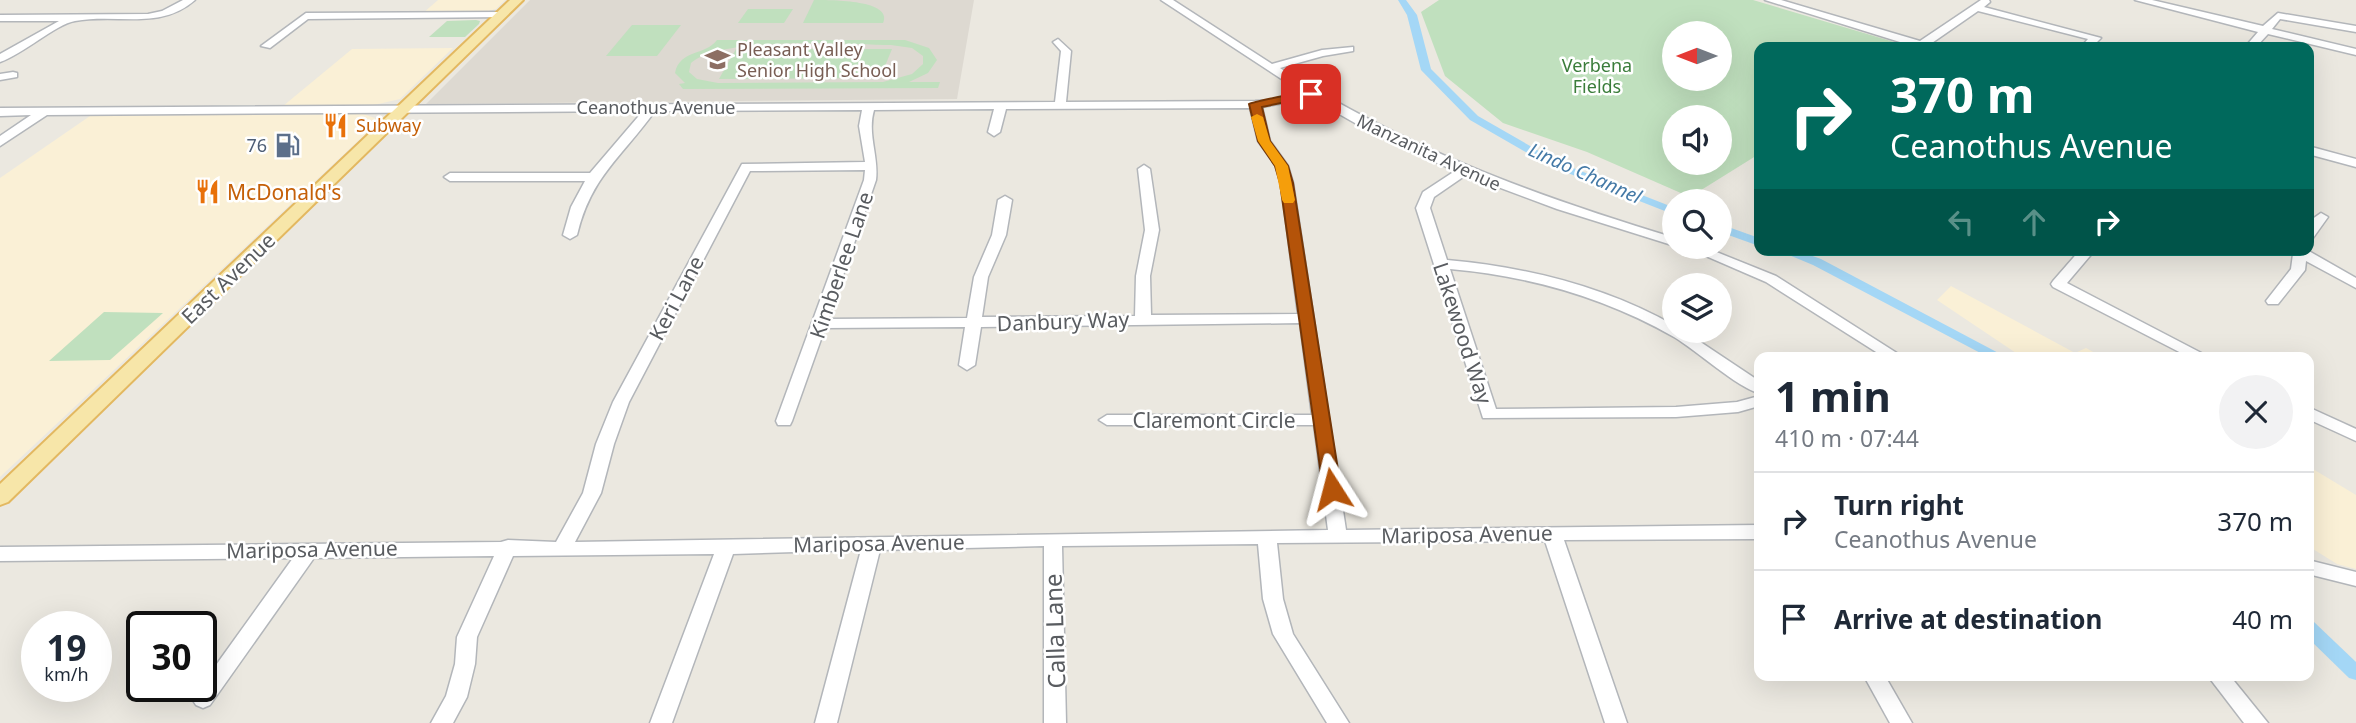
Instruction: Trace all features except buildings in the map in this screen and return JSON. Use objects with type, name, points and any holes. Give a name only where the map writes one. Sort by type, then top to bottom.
[{"type":"main road","name":"East Avenue","points":[[0,497],[517,0]]},
{"type":"street","points":[[0,18],[157,16],[173,11],[190,0]]},
{"type":"street","name":"Manzanita Avenue","points":[[1166,0],[1272,66],[1311,94],[1382,133],[1464,171],[1567,210],[1662,238]]},
{"type":"street","points":[[1770,0],[1910,42]]},
{"type":"street","points":[[1929,42],[1987,0]]},
{"type":"street","points":[[2140,0],[2314,42]]},
{"type":"street","points":[[1977,8],[2096,38],[2092,42]]},
{"type":"street","points":[[266,46],[306,16],[501,15]]},
{"type":"street","points":[[2254,42],[2278,16],[2356,29]]},
{"type":"street","points":[[0,59],[72,18]]},
{"type":"street","points":[[1058,42],[1066,51],[1060,106]]},
{"type":"street","points":[[2314,42],[2356,52]]},
{"type":"street","points":[[1272,66],[1349,49]]},
{"type":"street","points":[[0,76],[13,75]]},
{"type":"street","name":"Ceanothus Avenue","points":[[0,112],[1255,104],[1275,103],[1311,94]]},
{"type":"street","points":[[1255,104],[1262,135],[1282,166],[1287,183],[1338,536]]},
{"type":"street","points":[[994,132],[1001,105]]},
{"type":"street","name":"Kimberlee Lane","points":[[784,421],[821,324],[873,166],[872,152],[863,129],[869,106]]},
{"type":"street","points":[[570,235],[574,211],[595,177],[614,150],[652,107]]},
{"type":"street","points":[[0,142],[44,112]]},
{"type":"street","points":[[2314,152],[2356,163]]},
{"type":"street","name":"Keri Lane","points":[[563,547],[592,493],[605,444],[621,402],[746,167],[873,166]]},
{"type":"street","points":[[1143,319],[1143,276],[1152,230],[1144,169]]},
{"type":"street","name":"Lakewood Way","points":[[1464,171],[1428,195],[1423,208],[1489,414],[1676,412],[1738,407],[1754,402]]},
{"type":"street","points":[[450,177],[595,177]]},
{"type":"street","points":[[967,365],[981,277],[999,236],[1005,200]]},
{"type":"street","points":[[2314,223],[2322,217]]},
{"type":"street","points":[[2083,256],[2058,284],[2191,352]]},
{"type":"street","points":[[2273,301],[2298,270],[2298,256]]},
{"type":"street","points":[[2307,256],[2356,284]]},
{"type":"street","points":[[1722,259],[1771,279],[1887,352]]},
{"type":"street","points":[[1441,264],[1517,273],[1595,295],[1681,335],[1754,385]]},
{"type":"street","name":"Danbury Way","points":[[821,324],[1305,318]]},
{"type":"street","points":[[2314,415],[2356,436]]},
{"type":"street","name":"Claremont Circle","points":[[1107,420],[1321,420]]},
{"type":"street","name":"Mariposa Avenue","points":[[0,554],[1754,532]]},
{"type":"street","points":[[1552,533],[1616,723]]},
{"type":"street","points":[[1267,537],[1275,604],[1282,633],[1326,699],[1338,723]]},
{"type":"street","name":"Calla Lane","points":[[1052,539],[1055,723]]},
{"type":"street","points":[[826,723],[872,544]]},
{"type":"street","points":[[442,723],[456,697],[465,664],[467,637],[508,547]]},
{"type":"street","points":[[661,723],[726,547]]},
{"type":"street","points":[[217,679],[309,550]]},
{"type":"street","points":[[2314,568],[2347,576]]},
{"type":"street","points":[[1877,681],[1901,723]]},
{"type":"street","points":[[2222,681],[2257,723]]},
{"type":"shaded area","points":[[438,0],[505,0],[496,9],[481,13],[423,13]]},
{"type":"shaded area","name":"Pleasant Valley Senior High School","points":[[530,0],[974,0],[957,99],[426,104]]},
{"type":"shaded area","points":[[453,48],[400,99],[374,105],[283,106],[352,49]]},
{"type":"shaded area","points":[[363,114],[375,118],[375,125],[0,477],[0,178],[90,116]]},
{"type":"shaded area","points":[[1951,286],[2073,352],[2015,352],[1937,300]]},
{"type":"shaded area","points":[[2086,348],[2093,352],[2077,352]]},
{"type":"shaded area","points":[[2314,470],[2356,495],[2356,569],[2337,564],[2314,550]]},
{"type":"green space","points":[[814,0],[847,1],[871,6],[884,15],[883,23],[803,23]]},
{"type":"green space","name":"Verbena Fields","points":[[1439,0],[1753,0],[1894,42],[1754,42],[1754,157],[1732,171],[1732,105],[1662,105],[1662,175],[1725,175],[1703,189],[1672,189],[1587,152],[1503,123],[1445,76],[1421,12]]},
{"type":"green space","points":[[748,9],[793,9],[784,23],[738,23]]},
{"type":"green space","points":[[447,21],[480,21],[479,24],[465,37],[429,37]]},
{"type":"green space","points":[[632,25],[681,25],[657,56],[606,56]]},
{"type":"green space","points":[[717,40],[905,40],[929,48],[937,60],[928,73],[909,82],[940,82],[938,88],[683,89],[679,84],[685,83],[675,73],[678,65],[687,56]],"holes":[[[845,44],[912,48],[923,56],[923,64],[912,74],[883,82],[718,83],[697,79],[689,72],[691,63],[707,54],[756,45]]]},
{"type":"green space","points":[[736,49],[892,49],[880,78],[719,79]]},
{"type":"green space","points":[[104,312],[163,313],[110,360],[49,361]]},
{"type":"waterway","name":"Lindo Channel","points":[[1402,0],[1412,15],[1426,70],[1474,118],[1554,164],[1662,207]]},
{"type":"waterway","name":"Lindo Channel","points":[[1732,232],[1754,240]]},
{"type":"waterway","name":"Lindo Channel","points":[[1800,256],[1817,262],[1989,352]]},
{"type":"waterway","name":"Lindo Channel","points":[[2314,633],[2356,673]]},
{"type":"slow traffic","points":[[1257,117],[1264,141],[1282,166],[1289,200]]},
{"type":"place","name":"Pleasant Valley Senior High School","points":[[717,59]]},
{"type":"place","name":"Subway","points":[[336,125]]},
{"type":"place","name":"76","points":[[287,145]]},
{"type":"place","name":"McDonald's","points":[[207,192]]},
{"type":"route","points":[[1311,94],[1292,100],[1255,104],[1264,141],[1282,166],[1287,183],[1332,489]]}]
